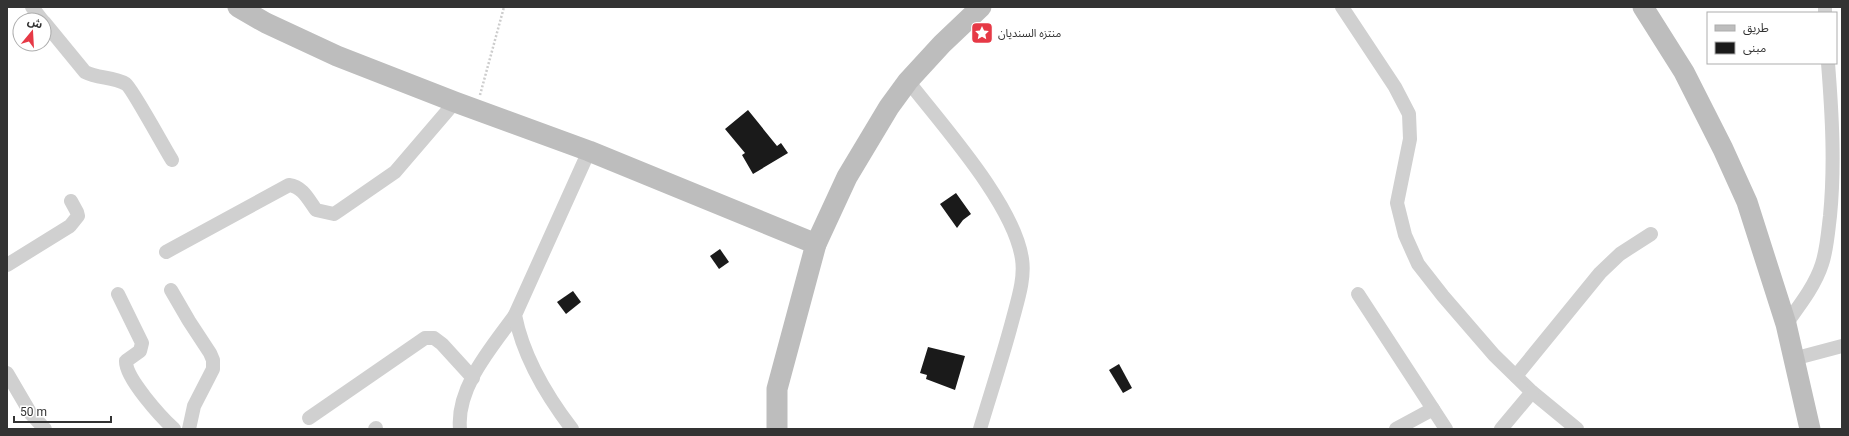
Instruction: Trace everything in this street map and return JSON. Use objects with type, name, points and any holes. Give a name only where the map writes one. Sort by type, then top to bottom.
[{"type":"street","points":[[238,7],[266,23],[337,56],[455,102],[589,151],[816,244]]},
{"type":"street","points":[[777,429],[777,390],[816,244],[847,176],[886,112],[908,81],[942,44],[981,7]]},
{"type":"street","points":[[1342,7],[1395,87],[1409,114],[1410,139],[1397,203],[1405,234],[1418,264],[1443,296],[1494,355],[1532,392],[1577,429]]},
{"type":"street","points":[[1643,7],[1684,72],[1723,149],[1747,202],[1786,324],[1810,429]]},
{"type":"street","points":[[52,32],[85,72],[91,76],[109,77],[128,85],[172,160]]},
{"type":"street","points":[[1786,324],[1814,282],[1822,265],[1827,240],[1833,157],[1832,110],[1828,64]]},
{"type":"street","points":[[908,81],[993,191],[1015,233],[1022,259],[1021,288],[1007,342],[980,429]]},
{"type":"street","points":[[166,252],[289,185],[296,186],[302,190],[316,210],[334,214],[395,172],[455,102]]},
{"type":"street","points":[[460,429],[463,400],[473,378],[515,315],[589,151]]},
{"type":"street","points":[[7,265],[70,226],[78,216],[71,201]]},
{"type":"street","points":[[1516,376],[1600,273],[1620,254],[1651,234]]},
{"type":"street","points":[[171,290],[213,360],[213,369],[194,406],[190,429]]},
{"type":"street","points":[[118,294],[142,343],[140,351],[126,361],[127,372],[159,415],[174,429]]},
{"type":"street","points":[[1358,294],[1446,429]]},
{"type":"street","points":[[515,315],[519,336],[527,356],[559,412],[572,429]]},
{"type":"street","points":[[309,418],[425,338],[434,338],[442,344],[473,378]]},
{"type":"street","points":[[1793,359],[1842,346]]},
{"type":"street","points":[[7,373],[31,414],[45,429]]},
{"type":"street","points":[[1502,429],[1532,392]]},
{"type":"street","points":[[1396,429],[1433,409]]},
{"type":"path","points":[[476,109],[504,7]]},
{"type":"building","points":[[748,110],[777,146],[781,143],[788,153],[753,174],[742,155],[745,153],[725,129]]},
{"type":"building","points":[[956,193],[971,214],[963,220],[957,228],[940,204]]},
{"type":"building","points":[[720,249],[729,262],[719,269],[710,256]]},
{"type":"building","points":[[573,291],[581,302],[566,314],[557,302]]},
{"type":"building","points":[[928,347],[965,356],[955,390],[926,379],[927,375],[920,373]]},
{"type":"building","points":[[1119,364],[1132,388],[1123,393],[1109,370]]},
{"type":"place","name":"منتزه السنديان","points":[[982,33]]}]
